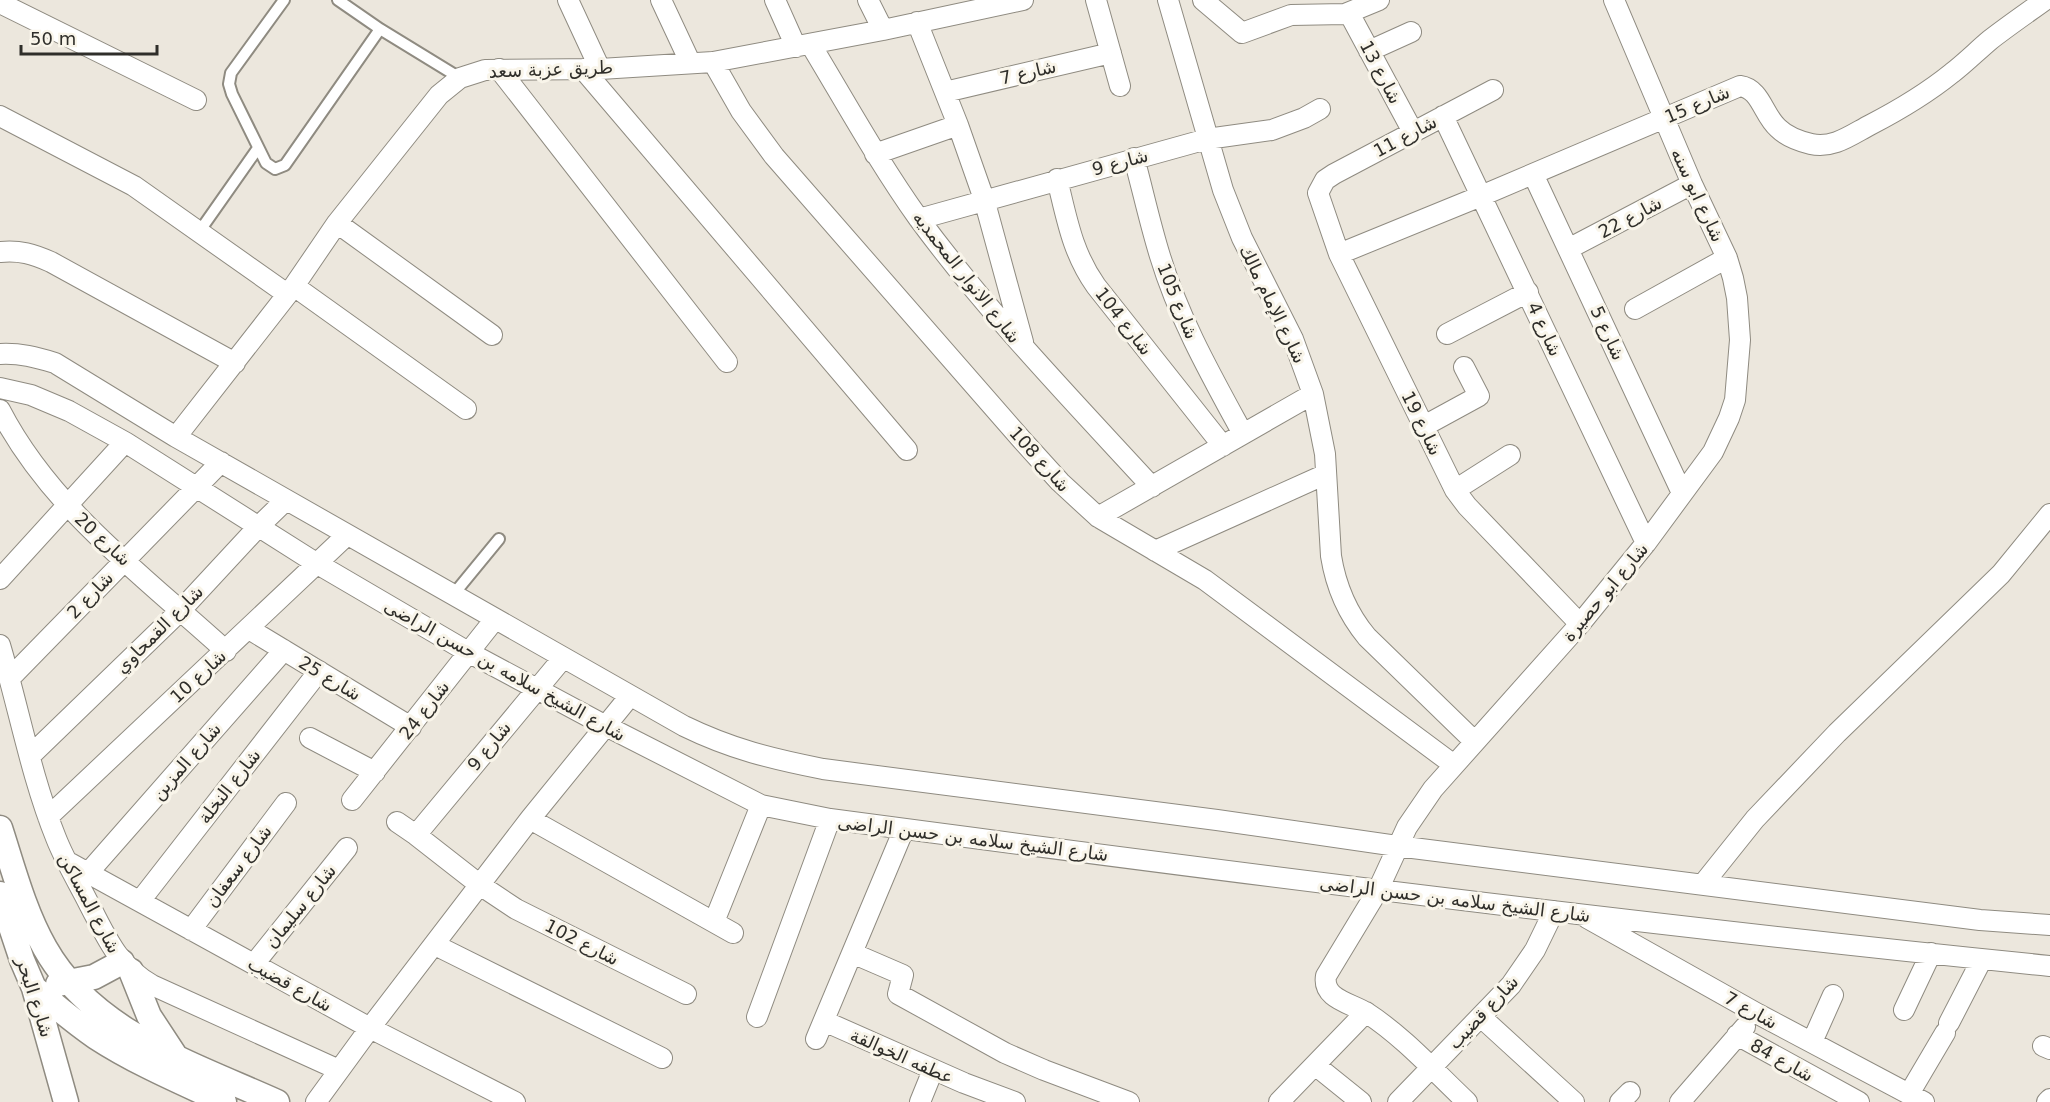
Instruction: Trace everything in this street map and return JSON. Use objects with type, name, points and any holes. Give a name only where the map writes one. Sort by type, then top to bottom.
[{"type":"street","points":[[568,0],[592,69],[907,450]]},
{"type":"street","points":[[661,0],[690,62]]},
{"type":"street","name":"شارع الانوار المحمديه","points":[[775,0],[803,46],[919,219],[1025,350],[1152,487]]},
{"type":"street","points":[[868,0],[883,30]]},
{"type":"street","name":"طريق عزبة سعد","points":[[176,437],[291,290],[337,223],[439,94],[460,78],[472,73],[499,69],[592,69],[712,62],[883,30],[917,22],[962,6],[1023,0]]},
{"type":"street","points":[[1096,0],[1120,86]]},
{"type":"street","name":"شارع الإمام مالك","points":[[1168,0],[1207,139],[1232,214],[1281,312],[1313,394],[1322,434],[1331,556],[1338,586],[1349,612],[1367,637],[1474,741]]},
{"type":"street","points":[[1203,0],[1242,33],[1291,15],[1299,7],[1349,13],[1379,0]]},
{"type":"street","name":"شارع ابو سنه","points":[[1614,0],[1692,184],[1727,258]]},
{"type":"street","name":"شارع 15","points":[[1339,254],[1740,86],[1754,91],[1772,121],[1785,134],[1813,144],[1826,145],[1839,142],[1906,106],[1951,74],[1990,40],[2046,0]]},
{"type":"street","points":[[0,3],[196,100]]},
{"type":"street","name":"شارع 13","points":[[1349,13],[1413,132]]},
{"type":"street","points":[[917,22],[958,125],[984,199],[1025,350]]},
{"type":"street","points":[[1370,51],[1411,32]]},
{"type":"street","name":"شارع 7","points":[[945,92],[1111,53]]},
{"type":"street","name":"شارع 108","points":[[712,62],[741,111],[774,156],[1060,482],[1098,517],[1205,580],[1454,765]]},
{"type":"street","points":[[499,69],[727,362]]},
{"type":"street","name":"شارع 11","points":[[1319,187],[1334,174],[1493,90]]},
{"type":"street","name":"شارع 9","points":[[919,219],[984,199],[1207,139],[1272,130],[1304,118],[1320,109]]},
{"type":"street","points":[[0,116],[134,186],[199,232],[291,290],[466,409]]},
{"type":"street","name":"شارع 4","points":[[1443,116],[1646,543]]},
{"type":"street","points":[[875,154],[958,125]]},
{"type":"street","name":"شارع 105","points":[[1134,158],[1160,256],[1179,307],[1201,356],[1243,434]]},
{"type":"street","name":"شارع 5","points":[[1533,174],[1682,493]]},
{"type":"street","name":"شارع 104","points":[[1057,179],[1074,247],[1083,267],[1223,446]]},
{"type":"street","name":"شارع 22","points":[[1569,249],[1692,184]]},
{"type":"street","name":"شارع 19","points":[[1319,187],[1319,200],[1339,254],[1455,490],[1467,506],[1580,624]]},
{"type":"street","points":[[337,223],[492,335]]},
{"type":"street","points":[[0,252],[14,250],[29,252],[51,262],[235,363]]},
{"type":"street","points":[[1635,309],[1727,258]]},
{"type":"street","name":"شارع ابو حصيرة","points":[[1366,1012],[1331,994],[1326,987],[1326,976],[1378,890],[1397,846],[1427,797],[1474,741],[1580,624],[1646,543],[1713,452],[1735,400],[1739,350],[1737,298],[1727,258]]},
{"type":"street","points":[[1447,334],[1528,292]]},
{"type":"street","points":[[0,354],[36,357],[55,363],[176,437],[630,696],[714,741],[761,757],[823,769],[1217,820],[1397,846],[1980,920],[2050,926]]},
{"type":"street","points":[[1424,426],[1479,396],[1464,367]]},
{"type":"street","name":"شارع الشيخ سلامه بن حسن الراضى","points":[[0,388],[51,402],[125,442],[316,563],[468,652],[761,805],[830,819],[1378,890],[2050,966]]},
{"type":"street","points":[[1098,517],[1313,394]]},
{"type":"street","name":"شارع 20","points":[[0,410],[31,462],[68,506],[225,651]]},
{"type":"street","points":[[0,579],[125,442]]},
{"type":"street","points":[[1455,490],[1510,455]]},
{"type":"street","name":"شارع 2","points":[[10,678],[220,462]]},
{"type":"street","points":[[1155,551],[1326,474]]},
{"type":"street","name":"شارع القمحاوي","points":[[30,756],[181,610],[258,526],[286,500]]},
{"type":"street","points":[[1702,884],[1755,819],[1837,733],[2001,574],[2050,514]]},
{"type":"street","name":"شارع 10","points":[[48,817],[347,535]]},
{"type":"street","name":"شارع 24","points":[[352,800],[495,619]]},
{"type":"street","name":"شارع 25","points":[[249,629],[411,727]]},
{"type":"street","name":"شارع المساكن","points":[[0,645],[30,756],[56,840],[111,947],[126,967],[152,985],[339,1070]]},
{"type":"street","name":"شارع المزين","points":[[88,873],[284,650]]},
{"type":"street","name":"شارع 9","points":[[416,835],[563,658]]},
{"type":"street","name":"شارع النخلة","points":[[140,901],[319,671]]},
{"type":"street","points":[[316,1102],[530,819],[630,696]]},
{"type":"street","points":[[310,738],[375,772]]},
{"type":"street","name":"شارع سعفان","points":[[191,930],[286,803]]},
{"type":"street","points":[[714,922],[761,805]]},
{"type":"street","points":[[530,819],[733,933]]},
{"type":"street","points":[[757,1017],[830,819]]},
{"type":"street","name":"شارع 102","points":[[397,822],[480,885],[516,909],[686,994]]},
{"type":"street","name":"شارع البحر","points":[[0,828],[35,929],[50,957],[68,983],[107,1017],[129,1032],[277,1102]]},
{"type":"street","points":[[904,829],[852,953],[903,975],[898,994],[986,1043],[1024,1062],[1129,1102]]},
{"type":"street","name":"شارع سليمان","points":[[254,964],[347,848]]},
{"type":"street","name":"شارع قضيب","points":[[68,862],[370,1028],[515,1102]]},
{"type":"street","name":"شارع البحر","points":[[0,894],[34,988],[66,1102]]},
{"type":"street","name":"شارع قضيب","points":[[1398,1102],[1430,1067],[1497,1002],[1524,968],[1554,911]]},
{"type":"street","name":"شارع 7","points":[[1579,914],[1758,1014],[1917,1098]]},
{"type":"street","points":[[435,945],[662,1058]]},
{"type":"street","name":"عطفه الخوالقة","points":[[852,953],[820,1030],[933,1070],[990,1098],[1015,1102]]},
{"type":"street","points":[[1904,1010],[1931,953]]},
{"type":"street","points":[[1917,1098],[1947,1028],[1982,959]]},
{"type":"street","points":[[34,988],[68,983],[126,967],[149,1016],[176,1056]]},
{"type":"street","points":[[34,988],[103,1041],[128,1056],[224,1102]]},
{"type":"street","points":[[1812,1042],[1833,995]]},
{"type":"street","points":[[1278,1102],[1366,1012],[1391,1031],[1467,1102]]},
{"type":"street","name":"شارع 84","points":[[1680,1102],[1758,1014]]},
{"type":"street","points":[[1481,1017],[1574,1102]]},
{"type":"street","name":"شارع 84","points":[[1737,1035],[1859,1102]]},
{"type":"street","points":[[1315,1065],[1361,1102]]},
{"type":"street","points":[[920,1102],[933,1070]]},
{"type":"lane","points":[[284,0],[231,73],[230,78],[230,89],[258,148],[269,167],[274,169],[285,165],[380,29]]},
{"type":"lane","points":[[338,0],[380,29],[460,78]]},
{"type":"lane","points":[[199,232],[258,148]]},
{"type":"lane","points":[[453,595],[499,539]]}]
